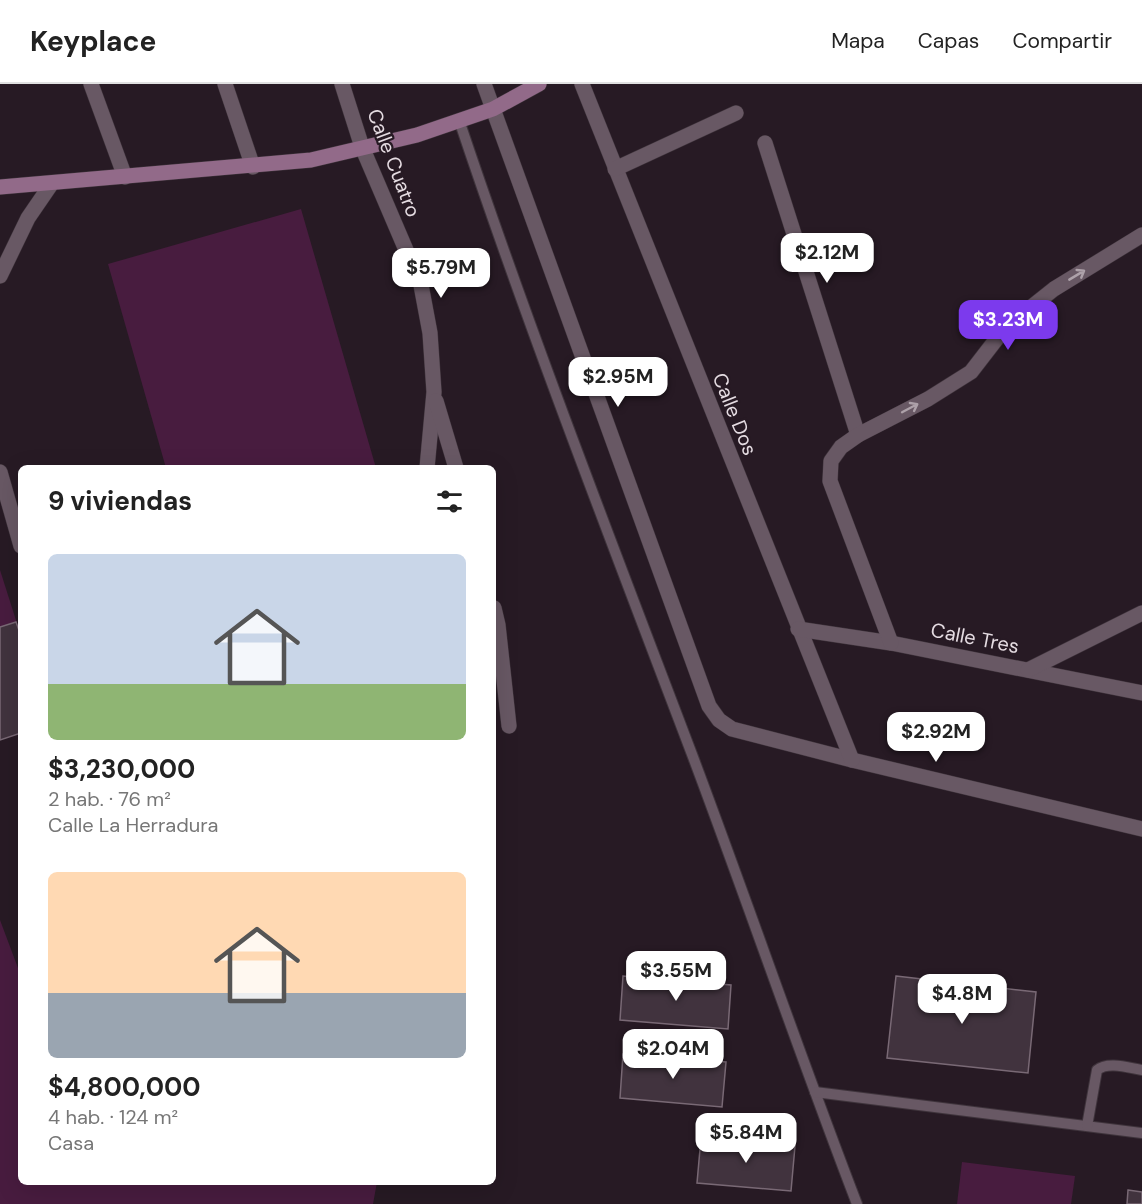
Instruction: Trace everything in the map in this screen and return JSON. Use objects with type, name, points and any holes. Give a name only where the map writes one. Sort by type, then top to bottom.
[{"type":"street","points":[[91,84],[125,177]]},
{"type":"street","points":[[225,84],[254,167]]},
{"type":"street","name":"Calle Cuatro","points":[[342,84],[362,147],[421,285],[430,333],[434,392],[427,465]]},
{"type":"street","points":[[484,84],[709,706],[719,720],[732,729],[852,760],[1142,829]]},
{"type":"street","points":[[0,187],[254,167],[311,160],[417,135],[493,109],[539,84]]},
{"type":"street","name":"Calle Dos","points":[[582,84],[852,760]]},
{"type":"street","points":[[615,169],[736,113]]},
{"type":"street","points":[[765,143],[858,435]]},
{"type":"street","points":[[0,276],[28,218],[52,183]]},
{"type":"street","points":[[891,643],[830,481],[831,461],[841,447],[858,435],[928,399],[971,372],[1005,328],[1046,295],[1142,235]]},
{"type":"street","points":[[434,392],[455,465]]},
{"type":"street","points":[[0,472],[18,535]]},
{"type":"street","points":[[1028,670],[1142,613]]},
{"type":"street","points":[[496,616],[509,726]]},
{"type":"street","name":"Calle Tres","points":[[798,629],[891,643],[1142,693]]},
{"type":"lane","points":[[459,120],[504,255],[701,779],[857,1204]]},
{"type":"lane","points":[[1087,1126],[1097,1070],[1108,1065],[1142,1070]]},
{"type":"lane","points":[[814,1092],[1142,1133]]},
{"type":"shaded area","points":[[301,209],[375,465],[165,465],[108,264]]},
{"type":"shaded area","points":[[0,570],[18,627],[18,734],[0,740]]},
{"type":"shaded area","points":[[0,920],[18,968],[18,1185],[376,1185],[373,1204],[0,1204]]},
{"type":"shaded area","points":[[962,1162],[1075,1176],[1071,1204],[957,1204]]},
{"type":"building","points":[[16,622],[18,628],[18,734],[0,740],[0,627]]},
{"type":"building","points":[[623,976],[731,985],[728,1029],[620,1020]]},
{"type":"building","points":[[896,976],[1036,992],[1028,1073],[887,1058]]},
{"type":"building","points":[[623,1054],[726,1062],[722,1107],[620,1098]]},
{"type":"building","points":[[701,1138],[795,1146],[791,1191],[697,1183]]},
{"type":"building","points":[[1128,1190],[1142,1192],[1142,1204],[1127,1204]]}]
